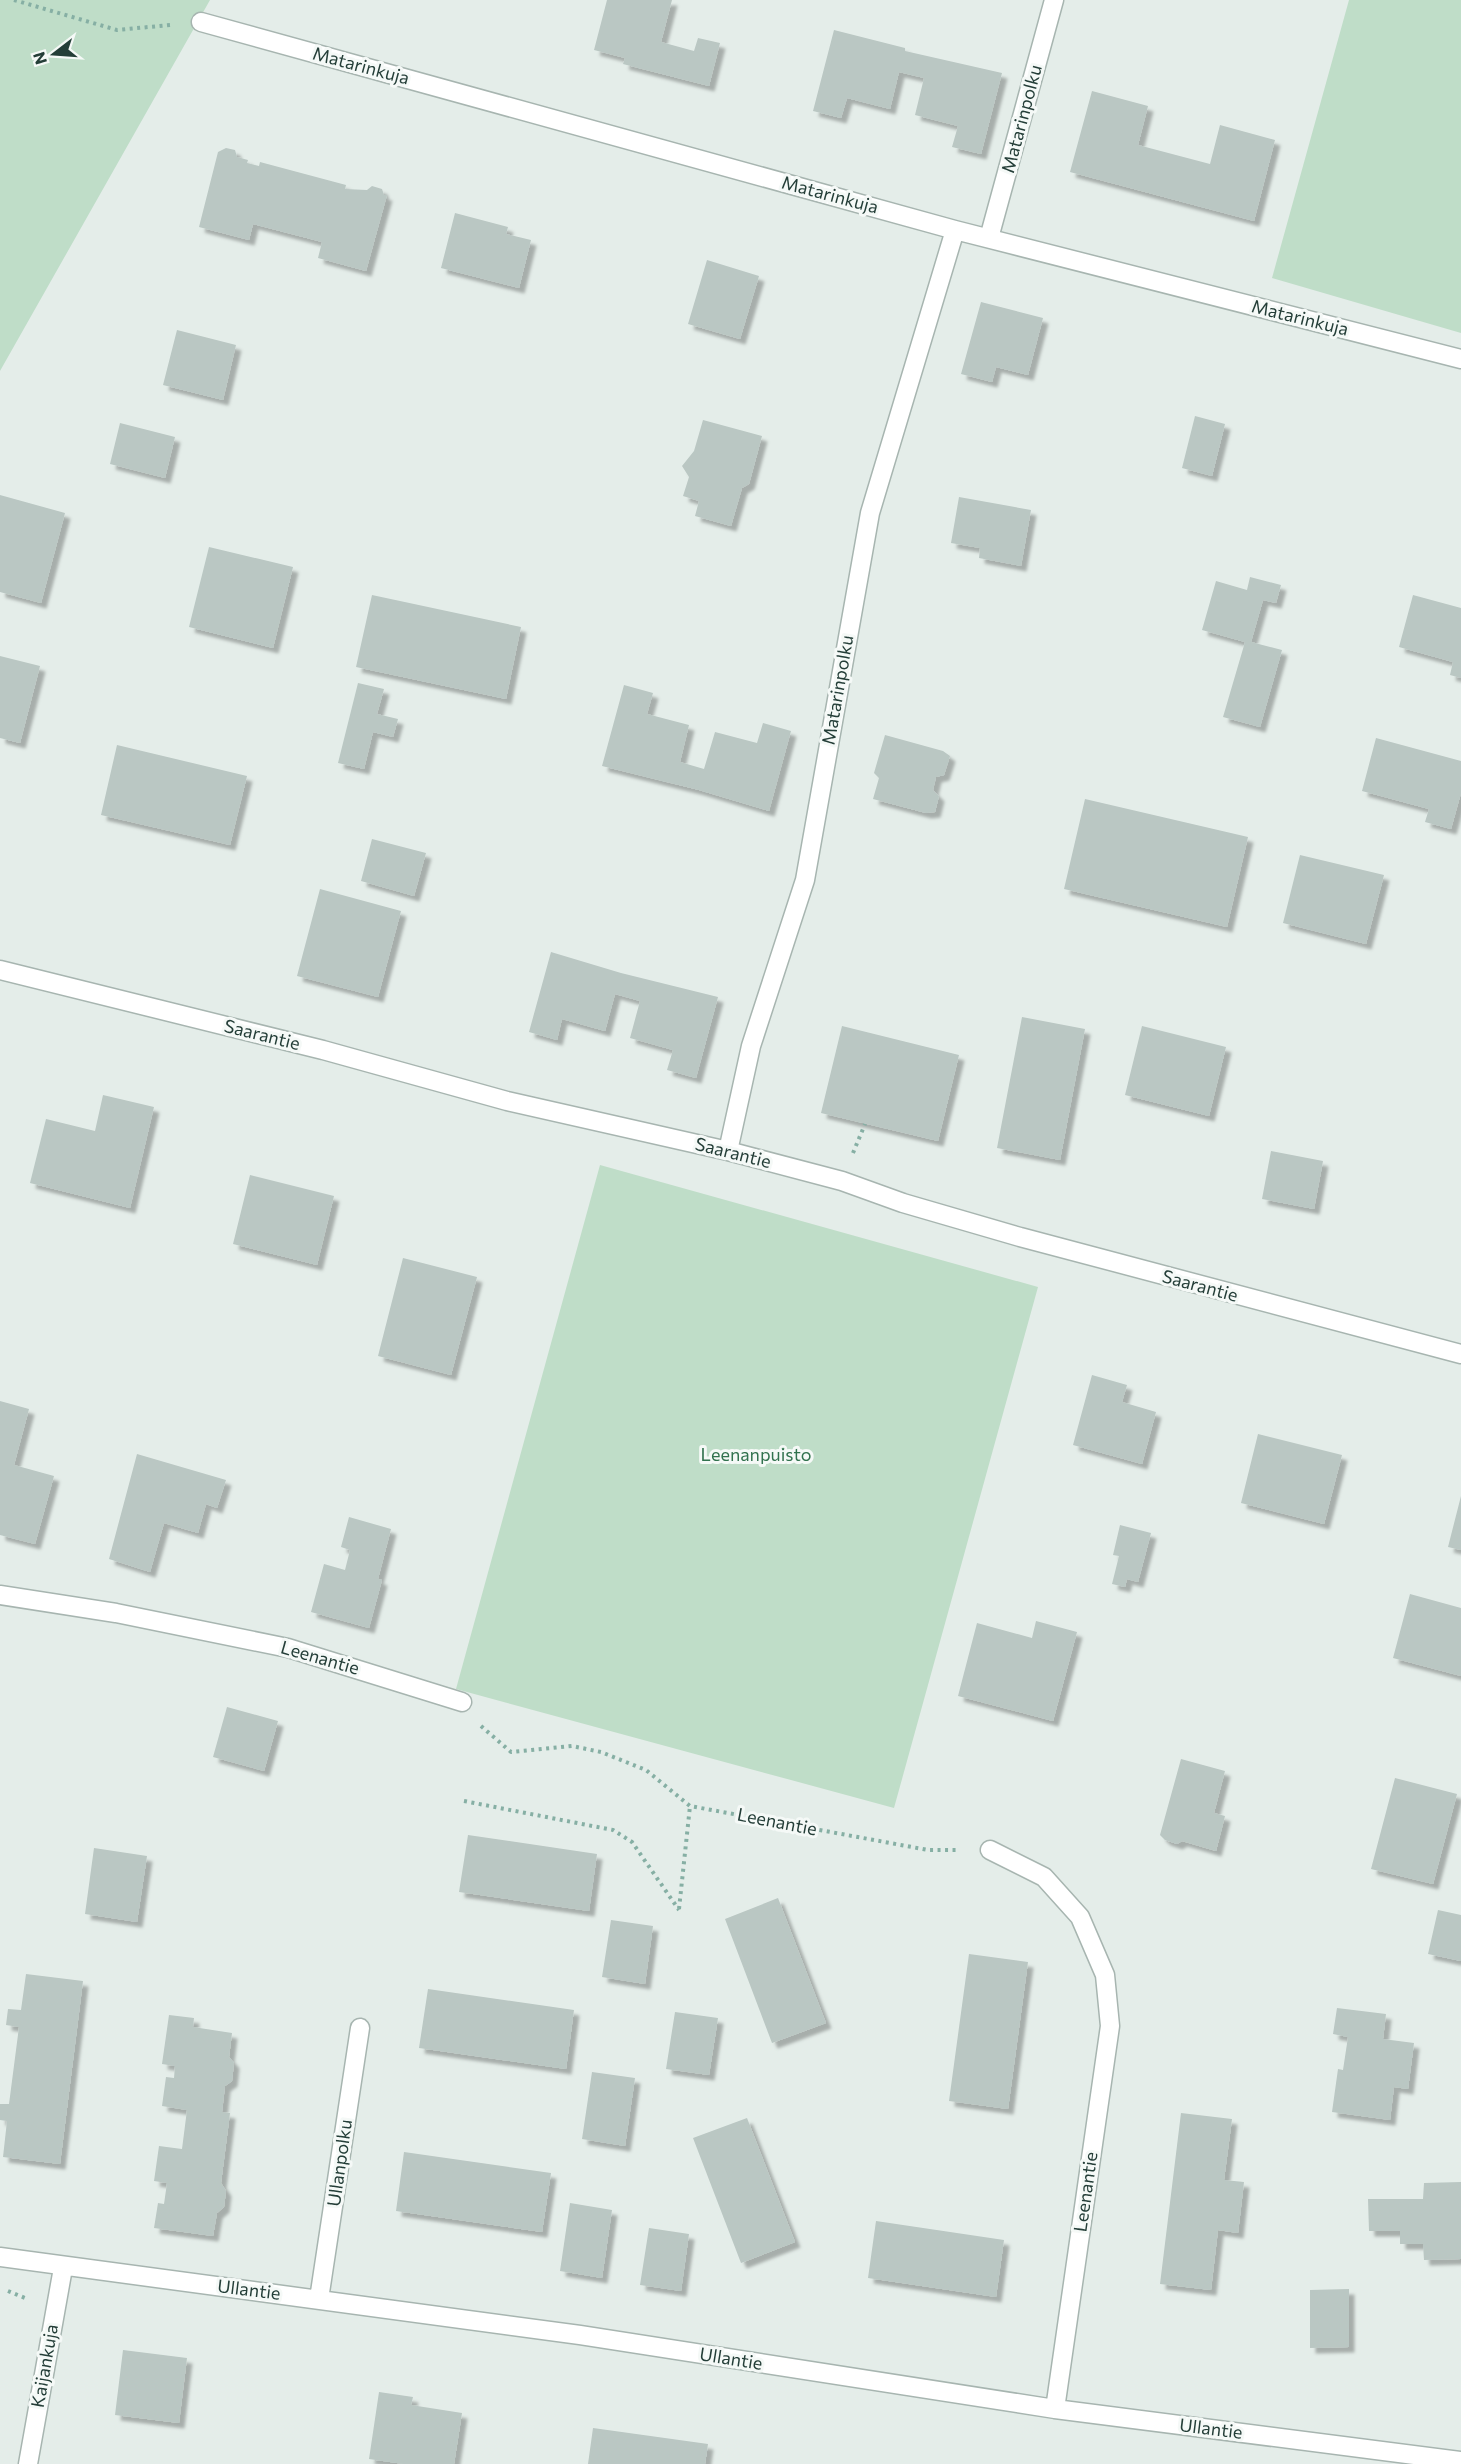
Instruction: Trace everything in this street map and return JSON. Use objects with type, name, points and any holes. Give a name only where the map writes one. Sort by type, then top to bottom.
[{"type":"street","name":"Matarinpolku","points":[[989,238],[1054,0]]},
{"type":"street","name":"Matarinkuja","points":[[201,22],[955,230],[1461,359]]},
{"type":"street","name":"Matarinpolku","points":[[728,1151],[751,1046],[805,880],[870,513],[955,230]]},
{"type":"street","name":"Saarantie","points":[[0,970],[323,1050],[507,1101],[728,1151],[842,1181],[903,1203],[1020,1237],[1461,1354]]},
{"type":"street","name":"Leenantie","points":[[0,1595],[116,1613],[288,1648],[462,1702]]},
{"type":"street","name":"Leenantie","points":[[990,1850],[1044,1877],[1080,1917],[1105,1975],[1110,2026],[1055,2409]]},
{"type":"street","name":"Ullanpolku","points":[[320,2299],[360,2028]]},
{"type":"street","name":"Ullantie","points":[[0,2258],[63,2268],[320,2299],[611,2340],[1055,2409],[1461,2461]]},
{"type":"street","name":"Kaijankuja","points":[[28,2464],[63,2268]]},
{"type":"path","points":[[14,0],[117,30],[201,22]]},
{"type":"path","name":"Leenantie","points":[[462,1702],[486,1732],[512,1752],[572,1746],[601,1752],[646,1770],[690,1806],[928,1850],[990,1850]]},
{"type":"path","points":[[464,1801],[614,1830],[632,1842],[679,1910],[690,1806]]},
{"type":"green space","points":[[0,0],[210,0],[0,371]]},
{"type":"green space","points":[[1349,0],[1461,0],[1461,333],[1272,278]]},
{"type":"green space","name":"Leenanpuisto","points":[[600,1165],[1038,1287],[894,1808],[456,1689]]},
{"type":"building","points":[[607,0],[672,0],[661,42],[694,51],[698,38],[720,43],[709,86],[623,64],[625,58],[594,50]]},
{"type":"building","points":[[834,30],[905,48],[905,51],[1002,73],[981,154],[952,147],[958,126],[915,115],[924,78],[899,72],[890,109],[847,98],[841,118],[813,111]]},
{"type":"building","points":[[1092,91],[1148,106],[1138,145],[1210,164],[1220,125],[1275,140],[1254,221],[1070,172]]},
{"type":"building","points":[[226,148],[235,150],[237,157],[248,160],[247,163],[259,166],[260,162],[346,185],[345,189],[367,190],[372,186],[382,189],[384,195],[387,195],[366,271],[318,258],[322,242],[253,224],[249,240],[199,227],[218,152]]},
{"type":"building","points":[[455,213],[508,227],[506,234],[531,240],[519,288],[441,268]]},
{"type":"building","points":[[707,260],[759,276],[740,339],[688,324]]},
{"type":"building","points":[[981,302],[1043,318],[1028,375],[996,367],[992,382],[961,374]]},
{"type":"building","points":[[177,330],[236,345],[223,400],[163,385]]},
{"type":"building","points":[[1195,416],[1225,424],[1212,476],[1182,468]]},
{"type":"building","points":[[703,420],[762,436],[749,484],[742,488],[731,526],[695,516],[699,501],[683,496],[689,477],[682,466],[694,451]]},
{"type":"building","points":[[120,423],[175,437],[165,478],[110,464]]},
{"type":"building","points":[[0,495],[65,513],[41,603],[0,592]]},
{"type":"building","points":[[959,497],[1031,510],[1021,566],[979,558],[980,548],[951,543]]},
{"type":"building","points":[[209,547],[293,567],[273,648],[189,627]]},
{"type":"building","points":[[1250,577],[1281,585],[1276,603],[1263,600],[1251,642],[1282,650],[1260,727],[1223,717],[1245,642],[1202,630],[1216,581],[1247,590]]},
{"type":"building","points":[[372,595],[521,627],[506,699],[356,667]]},
{"type":"building","points":[[1413,595],[1461,608],[1461,678],[1450,675],[1453,662],[1399,647]]},
{"type":"building","points":[[0,656],[40,666],[20,743],[0,738]]},
{"type":"building","points":[[358,683],[384,689],[377,714],[398,719],[393,737],[373,732],[364,769],[338,763]]},
{"type":"building","points":[[624,685],[653,693],[647,714],[689,725],[680,762],[704,769],[715,732],[757,743],[763,723],[791,731],[769,811],[699,790],[602,766]]},
{"type":"building","points":[[885,735],[943,751],[950,756],[944,775],[936,777],[933,790],[939,796],[935,812],[926,813],[873,799],[879,778],[874,773]]},
{"type":"building","points":[[1376,738],[1461,761],[1461,793],[1451,829],[1425,822],[1429,809],[1362,791]]},
{"type":"building","points":[[117,745],[247,776],[230,845],[101,815]]},
{"type":"building","points":[[1085,799],[1248,837],[1227,927],[1064,889]]},
{"type":"building","points":[[372,839],[426,853],[414,896],[361,881]]},
{"type":"building","points":[[1300,855],[1384,875],[1366,944],[1283,923]]},
{"type":"building","points":[[320,889],[401,911],[378,997],[297,976]]},
{"type":"building","points":[[551,952],[621,973],[718,997],[696,1078],[667,1070],[673,1050],[630,1038],[640,1001],[615,994],[605,1031],[562,1019],[557,1040],[529,1032]]},
{"type":"building","points":[[1022,1017],[1085,1029],[1060,1160],[997,1148]]},
{"type":"building","points":[[842,1026],[959,1055],[938,1141],[821,1113]]},
{"type":"building","points":[[1142,1026],[1226,1047],[1209,1116],[1125,1095]]},
{"type":"building","points":[[103,1095],[154,1107],[130,1208],[30,1183],[46,1119],[95,1131]]},
{"type":"building","points":[[1271,1151],[1323,1161],[1314,1209],[1262,1199]]},
{"type":"building","points":[[250,1175],[334,1196],[317,1265],[233,1244]]},
{"type":"building","points":[[403,1258],[477,1277],[451,1375],[378,1356]]},
{"type":"building","points":[[1092,1375],[1127,1385],[1122,1402],[1156,1412],[1142,1464],[1073,1445]]},
{"type":"building","points":[[0,1401],[29,1409],[14,1465],[54,1476],[35,1544],[0,1535]]},
{"type":"building","points":[[1258,1434],[1342,1455],[1324,1524],[1241,1503]]},
{"type":"building","points":[[137,1454],[226,1480],[217,1508],[206,1504],[198,1533],[164,1523],[150,1572],[109,1559]]},
{"type":"building","points":[[1461,1496],[1461,1550],[1448,1547]]},
{"type":"building","points":[[349,1517],[391,1529],[378,1579],[382,1580],[369,1628],[311,1612],[324,1564],[345,1570],[350,1550],[341,1547]]},
{"type":"building","points":[[1120,1525],[1151,1533],[1138,1582],[1127,1579],[1125,1587],[1112,1584],[1119,1556],[1113,1555]]},
{"type":"building","points":[[1410,1594],[1461,1608],[1461,1676],[1393,1658]]},
{"type":"building","points":[[1036,1621],[1077,1632],[1053,1721],[958,1696],[977,1623],[1032,1638]]},
{"type":"building","points":[[227,1707],[278,1721],[264,1771],[213,1757]]},
{"type":"building","points":[[1181,1759],[1225,1771],[1214,1813],[1225,1816],[1216,1851],[1182,1841],[1177,1844],[1165,1840],[1160,1835]]},
{"type":"building","points":[[1395,1778],[1457,1794],[1433,1884],[1371,1869]]},
{"type":"building","points":[[468,1835],[597,1854],[589,1911],[459,1892]]},
{"type":"building","points":[[94,1848],[147,1856],[137,1922],[85,1914]]},
{"type":"building","points":[[778,1898],[826,2023],[772,2043],[725,1919]]},
{"type":"building","points":[[1438,1910],[1461,1915],[1461,1961],[1428,1954]]},
{"type":"building","points":[[611,1920],[653,1926],[645,1984],[602,1977]]},
{"type":"building","points":[[969,1954],[1028,1962],[1008,2109],[949,2101]]},
{"type":"building","points":[[26,1974],[83,1981],[60,2164],[3,2157],[7,2121],[0,2120],[0,2104],[9,2104],[19,2027],[6,2025],[8,2009],[21,2010]]},
{"type":"building","points":[[428,1989],[574,2010],[566,2069],[419,2048]]},
{"type":"building","points":[[1337,2008],[1386,2014],[1383,2039],[1414,2043],[1408,2089],[1394,2087],[1390,2120],[1332,2112],[1338,2069],[1343,2070],[1348,2037],[1333,2034]]},
{"type":"building","points":[[675,2012],[718,2018],[709,2075],[666,2069]]},
{"type":"building","points":[[169,2015],[194,2018],[193,2027],[232,2033],[229,2057],[234,2063],[232,2081],[225,2086],[222,2112],[230,2113],[221,2183],[226,2191],[224,2207],[217,2213],[213,2236],[154,2228],[158,2203],[164,2204],[167,2183],[154,2181],[159,2146],[182,2149],[187,2110],[162,2106],[166,2077],[174,2078],[175,2066],[162,2064]]},
{"type":"building","points":[[592,2072],[635,2078],[625,2146],[582,2139]]},
{"type":"building","points":[[1181,2113],[1232,2119],[1224,2180],[1244,2182],[1238,2233],[1218,2230],[1211,2290],[1160,2284]]},
{"type":"building","points":[[747,2118],[795,2242],[741,2263],[693,2138]]},
{"type":"building","points":[[404,2152],[551,2173],[542,2232],[396,2211]]},
{"type":"building","points":[[1461,2182],[1461,2259],[1424,2260],[1423,2244],[1400,2244],[1400,2231],[1369,2231],[1368,2199],[1423,2199],[1424,2183]]},
{"type":"building","points":[[570,2203],[612,2210],[602,2278],[560,2271]]},
{"type":"building","points":[[876,2221],[1004,2240],[996,2297],[868,2278]]},
{"type":"building","points":[[649,2228],[689,2234],[681,2291],[640,2285]]},
{"type":"building","points":[[1349,2289],[1349,2347],[1310,2348],[1310,2290]]},
{"type":"building","points":[[123,2350],[187,2358],[179,2423],[115,2415]]},
{"type":"building","points":[[379,2392],[413,2397],[411,2405],[462,2413],[454,2464],[404,2464],[369,2459]]},
{"type":"building","points":[[593,2428],[708,2444],[705,2464],[588,2464]]}]
